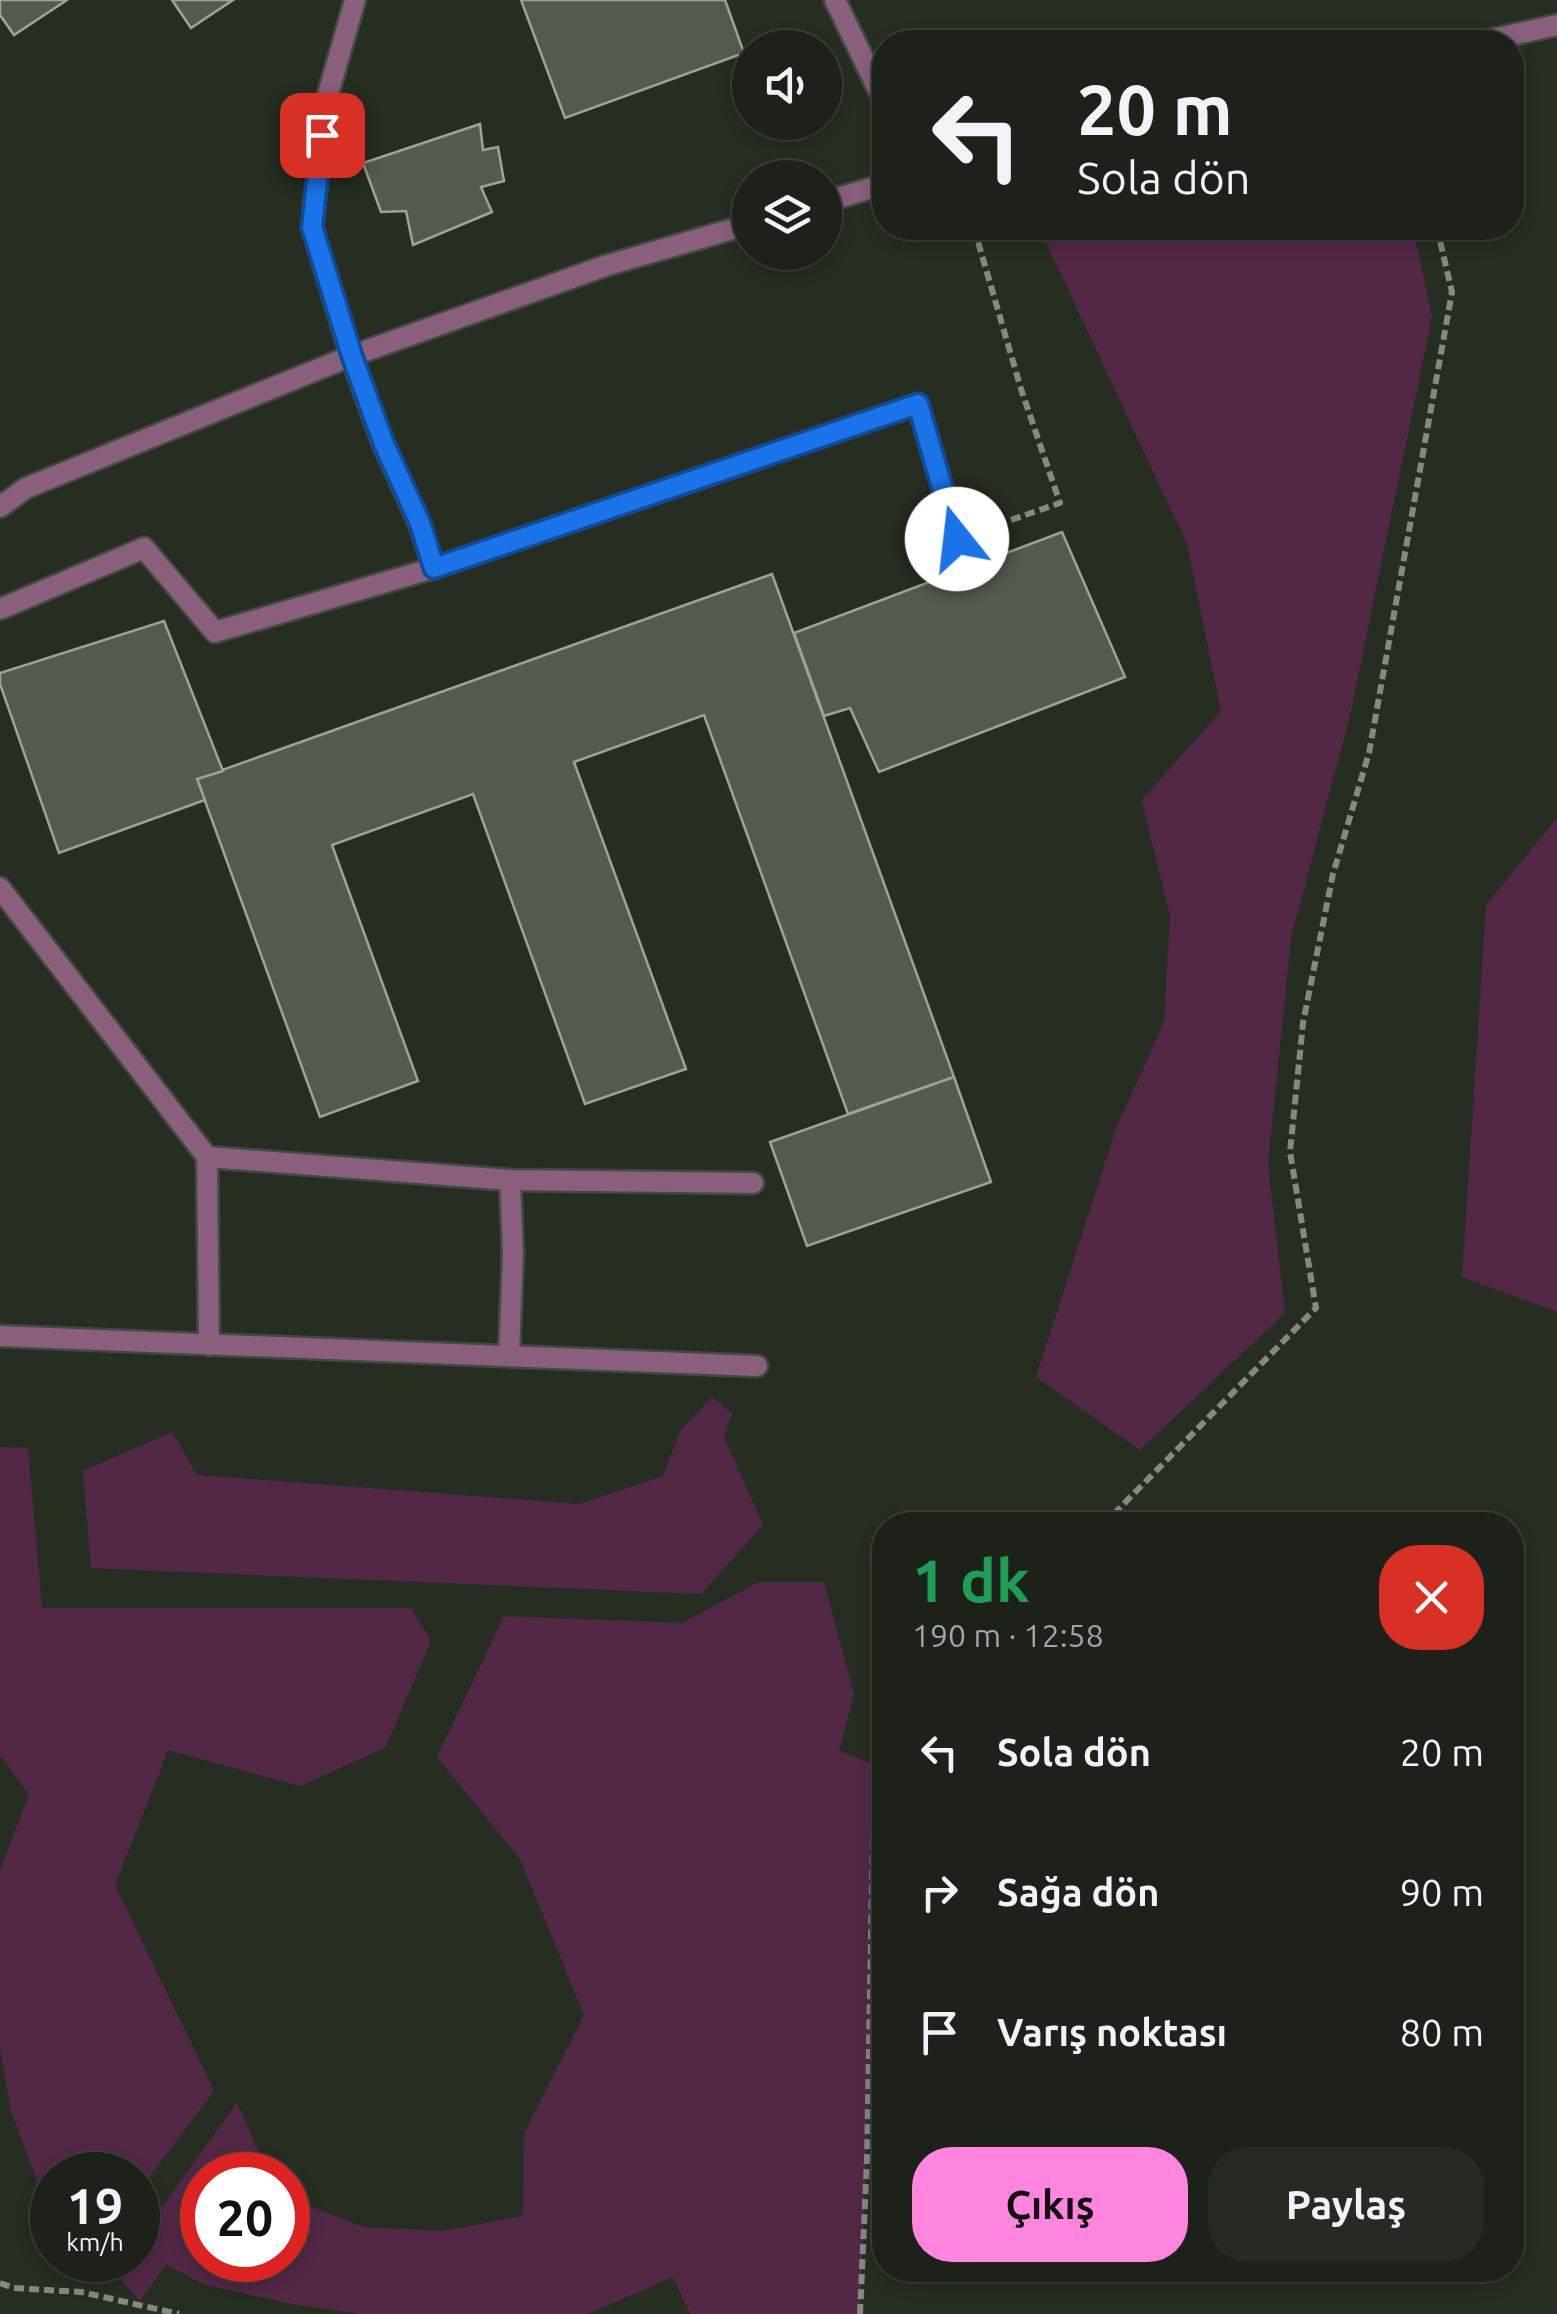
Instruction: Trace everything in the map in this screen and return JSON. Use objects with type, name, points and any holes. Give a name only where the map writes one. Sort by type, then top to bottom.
[{"type":"street","points":[[354,0],[325,105],[312,227],[352,356],[384,444],[420,523],[434,568]]},
{"type":"street","points":[[835,0],[872,77]]},
{"type":"street","points":[[1524,32],[1557,25]]},
{"type":"street","points":[[842,197],[872,188]]},
{"type":"street","points":[[0,507],[26,488],[352,356],[608,265],[732,229]]},
{"type":"street","points":[[0,608],[144,548],[215,632],[434,568],[918,404],[957,539]]},
{"type":"street","points":[[0,888],[208,1157],[208,1345]]},
{"type":"street","points":[[208,1157],[510,1180],[753,1183]]},
{"type":"street","points":[[509,1355],[513,1253],[510,1180]]},
{"type":"street","points":[[0,1336],[757,1366]]},
{"type":"path","points":[[957,539],[1060,503],[1021,389],[978,240]]},
{"type":"path","points":[[1116,1512],[1316,1308],[1290,1152],[1303,1023],[1333,874],[1370,754],[1452,292],[1439,240]]},
{"type":"path","points":[[860,2314],[867,2160],[872,1726]]},
{"type":"path","points":[[0,2283],[14,2288],[82,2292],[179,2314]]},
{"type":"shaded area","points":[[1045,240],[1416,240],[1432,317],[1350,715],[1291,938],[1268,1164],[1285,1313],[1140,1450],[1036,1377],[1116,1129],[1164,1022],[1170,916],[1142,800],[1221,711],[1187,544]]},
{"type":"shaded area","points":[[1557,818],[1557,1312],[1462,1277],[1486,905]]},
{"type":"shaded area","points":[[712,1397],[732,1414],[724,1437],[763,1525],[701,1594],[91,1568],[83,1471],[172,1432],[197,1475],[579,1504],[663,1476],[681,1430]]},
{"type":"shaded area","points":[[0,1447],[28,1448],[42,1608],[411,1608],[431,1641],[385,1748],[300,1786],[168,1750],[115,1885],[214,2091],[160,2163],[160,2152],[30,2152],[30,2162],[11,2111],[0,2047],[0,1871],[29,1794],[0,1755]]},
{"type":"shaded area","points":[[759,1582],[824,1582],[854,1694],[839,1751],[872,1763],[872,2041],[860,2314],[690,2314],[673,2277],[588,2314],[360,2314],[292,2304],[199,2282],[310,2282],[310,2206],[362,2227],[443,2231],[523,2216],[524,2134],[584,2015],[520,1859],[437,1757],[504,1616],[682,1623]]},
{"type":"shaded area","points":[[237,2103],[259,2152],[202,2152]]},
{"type":"shaded area","points":[[180,2182],[180,2272],[166,2264],[160,2273],[160,2210]]},
{"type":"shaded area","points":[[123,2282],[153,2282],[140,2301]]},
{"type":"building","points":[[0,0],[67,0],[14,35],[0,15]]},
{"type":"building","points":[[172,0],[233,0],[191,28]]},
{"type":"building","points":[[521,0],[725,0],[736,30],[732,30],[732,57],[565,118]]},
{"type":"building","points":[[480,124],[483,150],[498,147],[504,181],[481,187],[492,212],[413,245],[406,211],[381,212],[363,163]]},
{"type":"building","points":[[1062,532],[1125,677],[879,772],[850,708],[824,716],[794,633]]},
{"type":"building","points":[[772,574],[954,1077],[848,1114],[704,715],[574,762],[686,1069],[585,1104],[473,794],[332,845],[418,1081],[320,1117],[197,779]]},
{"type":"building","points":[[164,621],[223,771],[197,779],[205,800],[59,853],[0,684],[0,673]]},
{"type":"building","points":[[954,1077],[991,1182],[807,1246],[770,1142]]},
{"type":"route","points":[[322,135],[312,227],[352,356],[384,444],[420,523],[434,568],[918,404],[957,539]]}]
